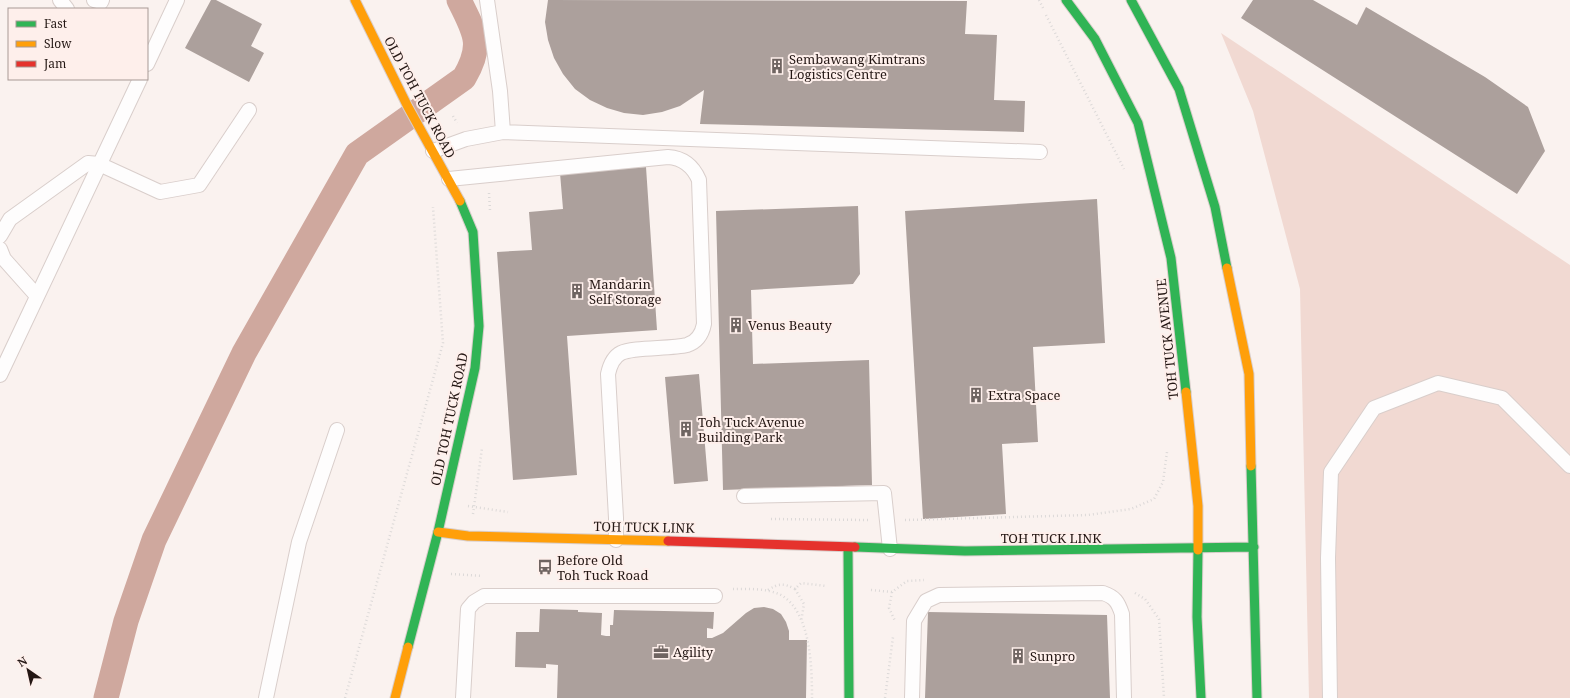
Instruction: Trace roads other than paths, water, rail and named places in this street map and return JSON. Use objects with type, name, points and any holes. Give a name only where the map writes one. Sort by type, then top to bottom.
[{"type":"street","name":"OLD TOH TUCK ROAD","points":[[355,0],[394,80],[461,202],[473,232],[479,326],[475,368],[444,506],[395,698]]},
{"type":"street","name":"TOH TUCK AVENUE","points":[[1066,0],[1096,38],[1138,123],[1171,258],[1198,506],[1197,617],[1200,653],[1201,698]]},
{"type":"street","points":[[1131,0],[1179,89],[1215,207],[1249,374],[1257,698]]},
{"type":"street","name":"TOH TUCK LINK","points":[[438,532],[468,536],[965,551],[1161,550],[1254,547]]},
{"type":"street","points":[[848,548],[849,698]]},
{"type":"lane","points":[[60,0],[66,8]]},
{"type":"lane","points":[[94,0],[101,2],[102,0]]},
{"type":"lane","points":[[148,62],[177,0]]},
{"type":"lane","points":[[487,0],[500,91],[503,132]]},
{"type":"lane","points":[[0,375],[140,80]]},
{"type":"lane","points":[[0,236],[10,219],[88,163],[99,164],[160,192],[199,186],[249,110]]},
{"type":"lane","points":[[433,151],[466,139],[503,132],[1040,152]]},
{"type":"lane","points":[[449,179],[668,157],[682,160],[697,175],[699,180],[704,324],[703,332],[695,342],[687,345],[621,353],[612,361],[608,374],[616,540]]},
{"type":"lane","points":[[0,249],[4,259],[37,296]]},
{"type":"lane","points":[[1330,698],[1328,558],[1331,472],[1374,408],[1438,383],[1502,398],[1570,466]]},
{"type":"lane","points":[[266,698],[299,542],[337,430]]},
{"type":"lane","points":[[744,496],[884,494],[890,549]]},
{"type":"lane","points":[[912,698],[914,621],[926,601],[932,597],[939,595],[1103,593],[1113,596],[1117,601],[1122,614],[1124,698]]},
{"type":"lane","points":[[463,698],[467,615],[470,605],[478,598],[484,596],[715,596]]},
{"type":"waterway","points":[[106,698],[126,621],[154,540],[244,353],[357,154],[464,78],[474,56],[475,39],[473,30],[459,0]]},
{"type":"place","name":"Sembawang Kimtrans Logistics Centre","points":[[777,66]]},
{"type":"place","name":"Mandarin Self Storage","points":[[577,291]]},
{"type":"place","name":"Venus Beauty","points":[[736,325]]},
{"type":"place","name":"Extra Space","points":[[976,395]]},
{"type":"place","name":"Toh Tuck Avenue Building Park","points":[[686,429]]},
{"type":"place","name":"Before Old Toh Tuck Road","points":[[545,567]]},
{"type":"place","name":"Agility","points":[[661,652]]},
{"type":"place","name":"Sunpro","points":[[1018,656]]}]
